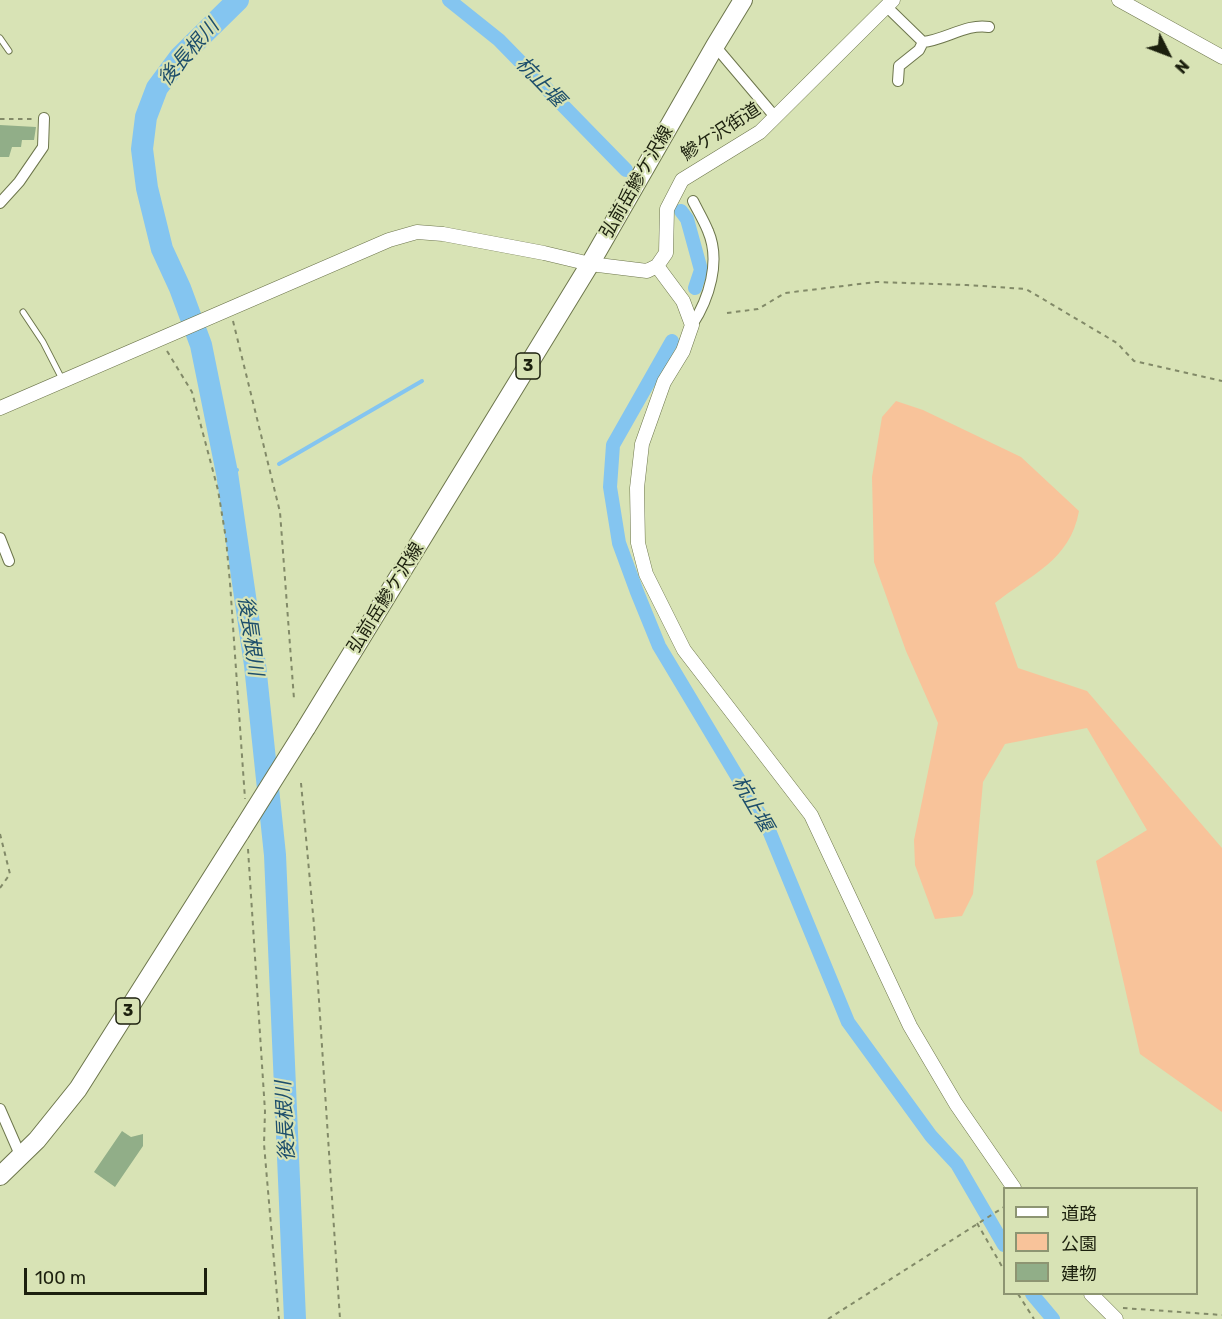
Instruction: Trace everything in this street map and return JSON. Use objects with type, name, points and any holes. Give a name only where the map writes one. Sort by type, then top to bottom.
[{"type":"main road","name":"弘前岳鰺ケ沢線","points":[[0,1176],[21,1157],[62,1110],[96,1062],[392,590],[590,264],[715,46],[744,0]]},
{"type":"street","points":[[1119,0],[1222,57]]},
{"type":"street","points":[[890,3],[923,42]]},
{"type":"street","name":"鰺ケ沢街道","points":[[657,266],[666,253],[667,209],[682,180],[760,132],[890,3]]},
{"type":"street","points":[[923,42],[937,41],[978,25],[989,27]]},
{"type":"street","points":[[898,81],[899,66],[919,50],[923,42]]},
{"type":"street","points":[[715,46],[776,118]]},
{"type":"street","points":[[0,204],[19,182],[43,147],[44,118]]},
{"type":"street","points":[[693,201],[709,232],[714,254],[704,307],[692,325],[683,351],[664,382],[642,444],[637,488],[638,543],[646,574],[684,650],[811,815],[910,1026],[956,1104],[1013,1187]]},
{"type":"street","points":[[0,408],[389,240],[417,232],[443,234],[590,264],[647,271],[657,266],[683,301],[692,325]]},
{"type":"street","points":[[0,538],[9,561]]},
{"type":"street","points":[[0,1109],[21,1157]]},
{"type":"street","points":[[1093,1295],[1116,1319]]},
{"type":"lane","points":[[0,38],[9,51]]},
{"type":"lane","points":[[23,312],[43,342],[62,381]]},
{"type":"path","points":[[0,119],[44,118]]},
{"type":"path","points":[[727,313],[758,309],[785,293],[876,282],[967,285],[1026,290],[1117,343],[1134,361],[1222,381]]},
{"type":"path","points":[[230,310],[280,512],[294,699]]},
{"type":"path","points":[[301,783],[314,925],[340,1319]]},
{"type":"path","points":[[0,834],[10,874],[0,888]]},
{"type":"path","points":[[828,1319],[1003,1208]]},
{"type":"path","points":[[977,1223],[1003,1267]]},
{"type":"path","points":[[1019,1295],[1034,1319]]},
{"type":"path","points":[[1102,1306],[1222,1315]]},
{"type":"green space","points":[[896,401],[923,410],[1021,457],[1079,511],[1067,543],[1058,555],[1035,575],[995,603],[1018,668],[1087,691],[1222,848],[1222,1112],[1140,1054],[1096,861],[1147,830],[1087,728],[1005,744],[983,782],[973,894],[962,916],[935,919],[915,865],[914,840],[938,723],[906,651],[874,562],[872,477],[882,417]]},
{"type":"building","points":[[0,125],[36,127],[34,140],[22,140],[21,147],[12,147],[9,157],[0,157]]},
{"type":"building","points":[[122,1131],[131,1137],[143,1134],[143,1146],[115,1187],[94,1172]]},
{"type":"waterway","name":"後長根川","points":[[238,0],[180,57],[157,88],[146,117],[142,149],[147,188],[162,249],[180,288],[201,345],[227,473],[255,665],[275,855],[295,1319]]},
{"type":"waterway","name":"杭止堰","points":[[449,0],[499,40],[626,170]]},
{"type":"waterway","name":"杭止堰","points":[[681,211],[687,219],[701,270],[695,288]]},
{"type":"waterway","name":"杭止堰","points":[[672,341],[613,445],[610,487],[619,543],[659,646],[768,828],[848,1022],[931,1136],[957,1164],[1003,1243]]},
{"type":"waterway","points":[[279,464],[422,381]]},
{"type":"waterway","points":[[227,473],[237,470]]},
{"type":"waterway","name":"杭止堰","points":[[1033,1295],[1053,1319]]}]
